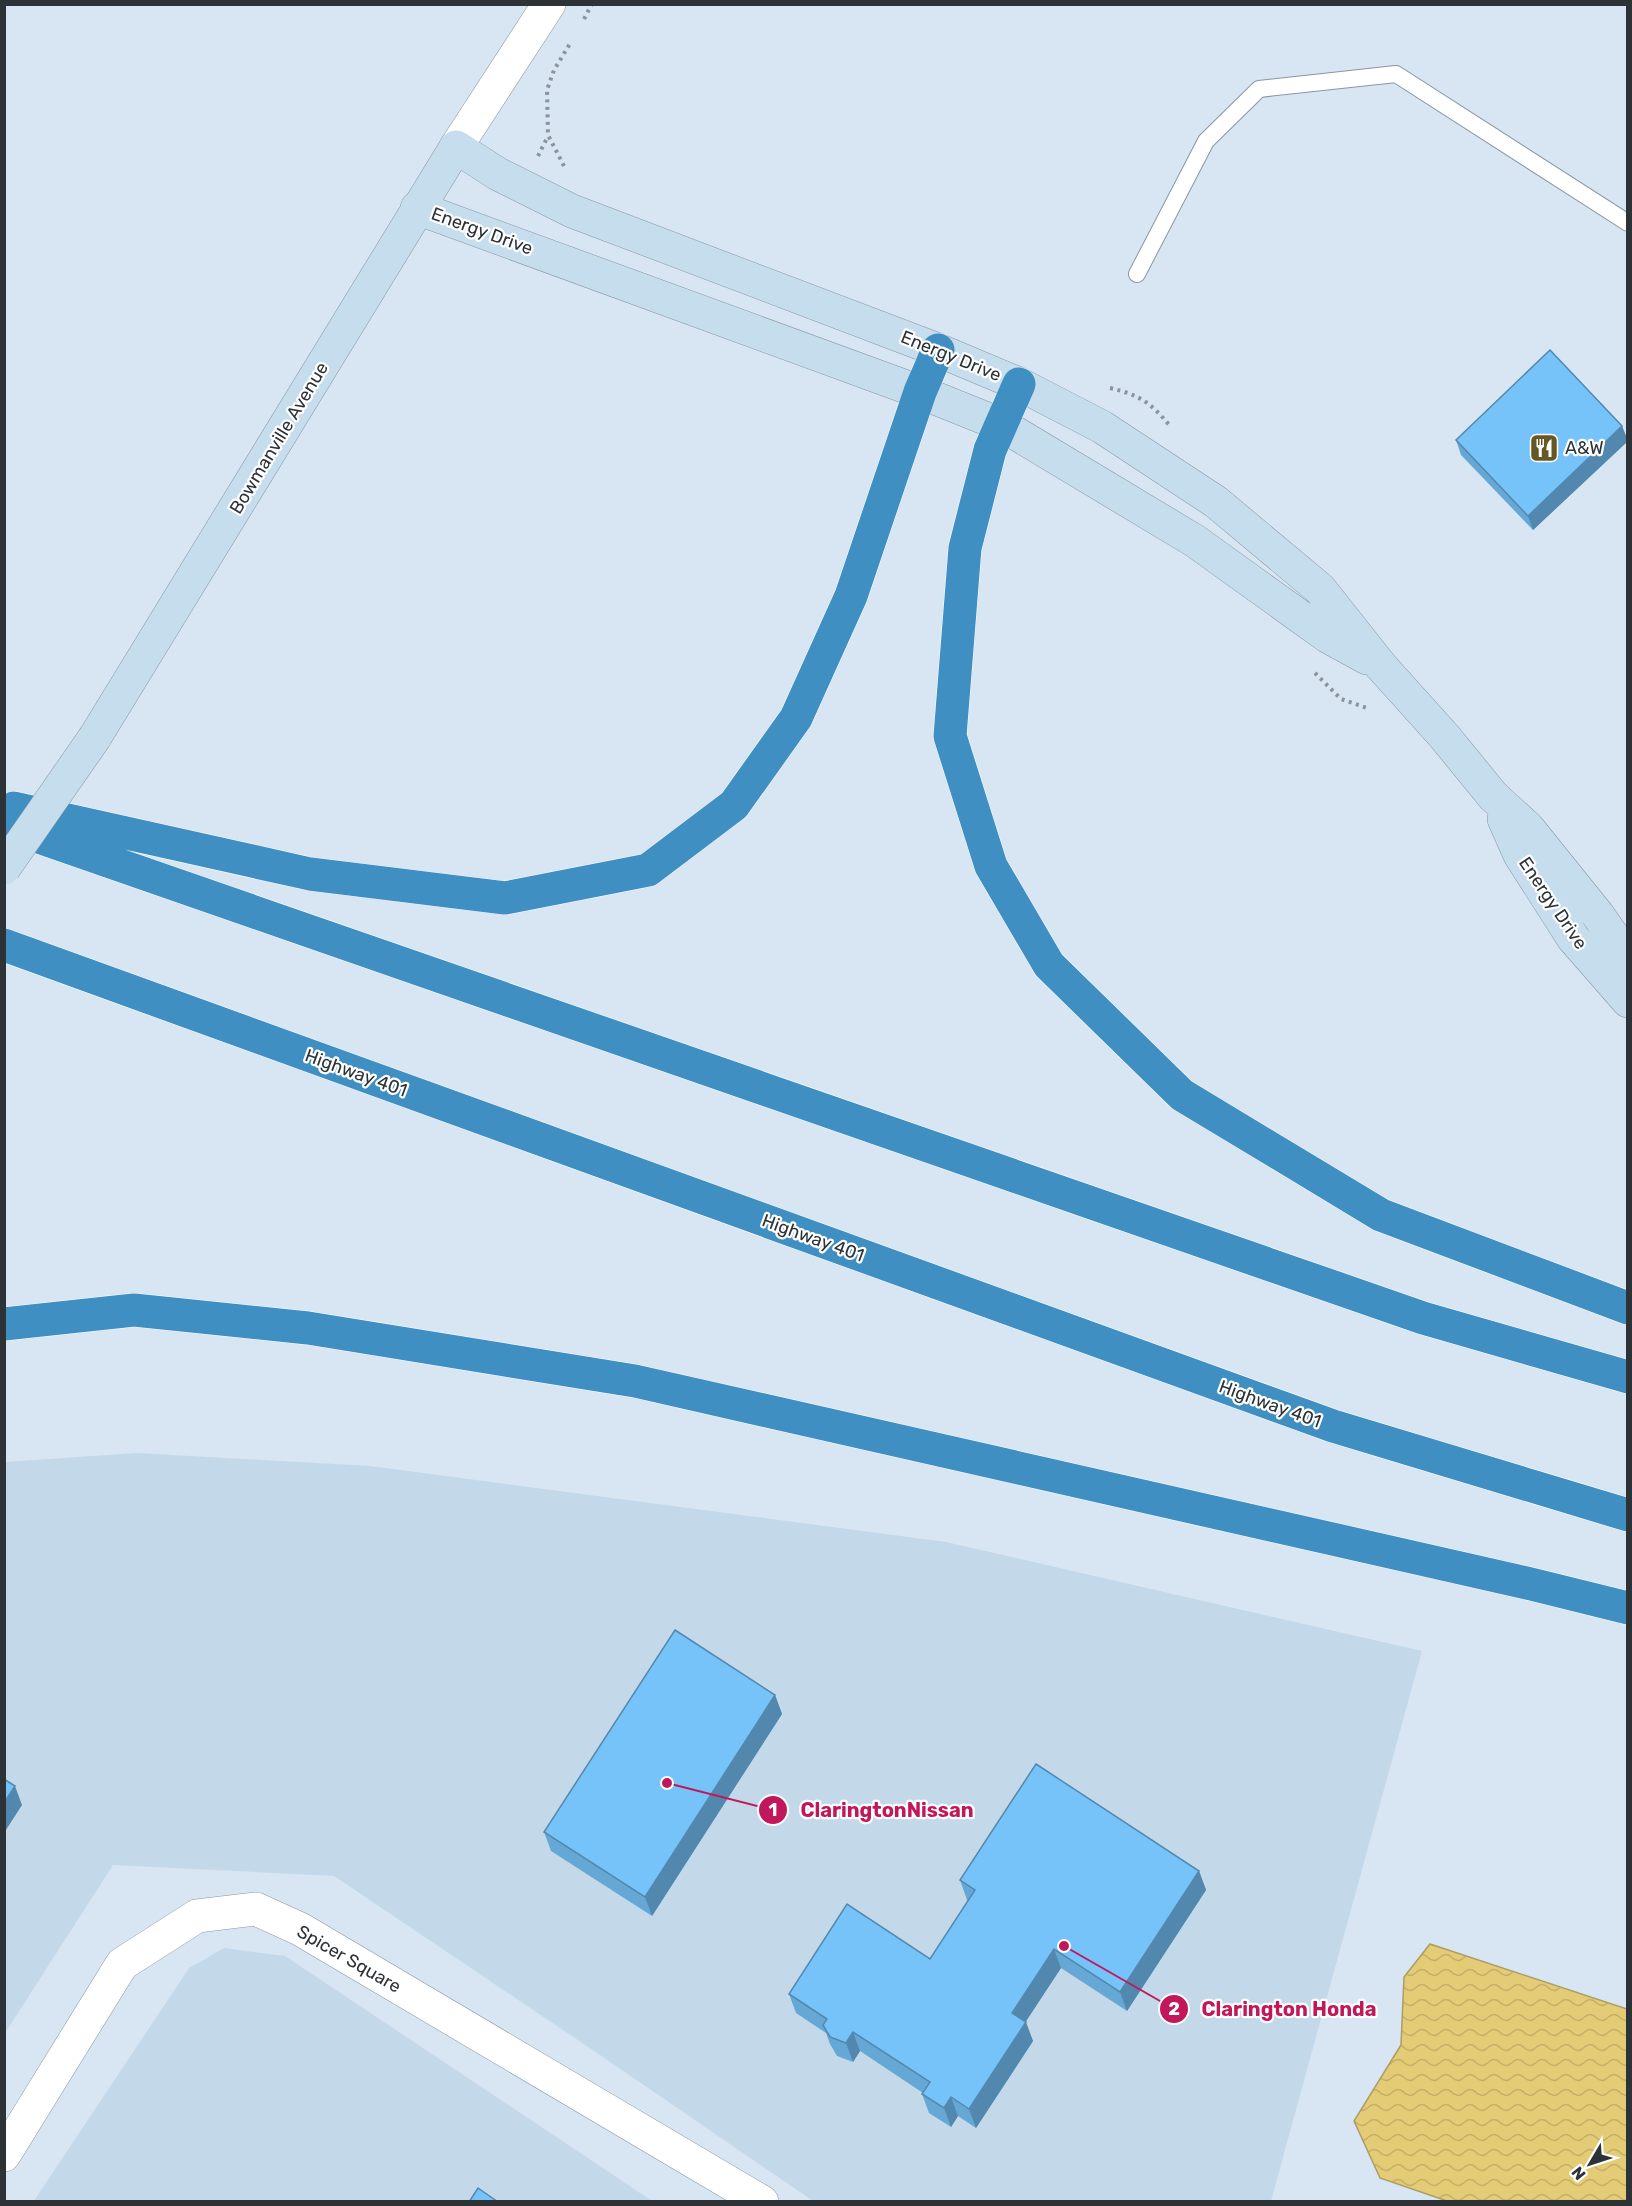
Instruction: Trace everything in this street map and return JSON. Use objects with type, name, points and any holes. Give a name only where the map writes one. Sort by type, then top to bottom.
[{"type":"highway","points":[[4,806],[310,874],[505,898],[648,870],[735,805],[796,718],[851,596],[920,392],[938,350]]},
{"type":"highway","points":[[1019,384],[990,450],[966,548],[950,736],[991,866],[1049,965],[1182,1095],[1380,1215],[1628,1308]]},
{"type":"highway","points":[[4,825],[1423,1318],[1628,1377]]},
{"type":"highway","name":"Highway 401","points":[[4,945],[1333,1426],[1628,1515]]},
{"type":"highway","points":[[4,1324],[134,1310],[308,1328],[634,1381],[1531,1584],[1628,1608]]},
{"type":"street","name":"Bowmanville Avenue","points":[[4,868],[95,737],[417,208],[549,4]]},
{"type":"street","name":"Energy Drive","points":[[456,147],[498,174],[572,211],[938,350],[1019,384],[1101,426],[1216,502],[1320,589],[1382,666],[1493,796],[1528,828],[1598,915],[1628,958]]},
{"type":"street","name":"Energy Drive","points":[[417,208],[920,392],[1002,425],[1195,541],[1327,636],[1382,666]]},
{"type":"street","name":"Energy Drive","points":[[1493,796],[1520,855],[1573,938],[1628,1001]]},
{"type":"street","name":"Spicer Square","points":[[4,2155],[122,1964],[197,1916],[256,1909],[300,1929],[762,2202]]},
{"type":"lane","points":[[1137,274],[1206,141],[1259,88],[1396,74],[1628,223]]},
{"type":"shaded area","points":[[137,1453],[370,1466],[946,1542],[1422,1651],[1271,2201],[813,2201],[334,1876],[113,1865],[5,2033],[5,1462]]},
{"type":"shaded area","points":[[224,1948],[285,1956],[652,2201],[33,2202],[189,1968]]},
{"type":"water","points":[[1430,1944],[1627,2009],[1627,2201],[1447,2201],[1380,2178],[1354,2121],[1401,2045],[1404,1977]]},
{"type":"building","name":"A&W","points":[[1550,350],[1622,426],[1528,516],[1456,440]]},
{"type":"building","points":[[675,1630],[775,1695],[645,1897],[544,1832]]},
{"type":"building","points":[[1036,1764],[1199,1871],[1120,1992],[1054,1949],[1012,2013],[1026,2022],[969,2109],[951,2097],[944,2108],[922,2094],[930,2082],[853,2032],[846,2043],[830,2037],[823,2025],[827,2019],[789,1994],[847,1904],[930,1959],[975,1890],[960,1880]]},
{"type":"building","points":[[4,1779],[15,1786],[4,1803]]},
{"type":"building","points":[[478,2188],[498,2202],[469,2202]]},
{"type":"place","name":"A&W","points":[[1544,448]]},
{"type":"place","name":"ClaringtonNissan","points":[[667,1783]]},
{"type":"place","name":"Clarington Honda","points":[[1064,1946]]}]
